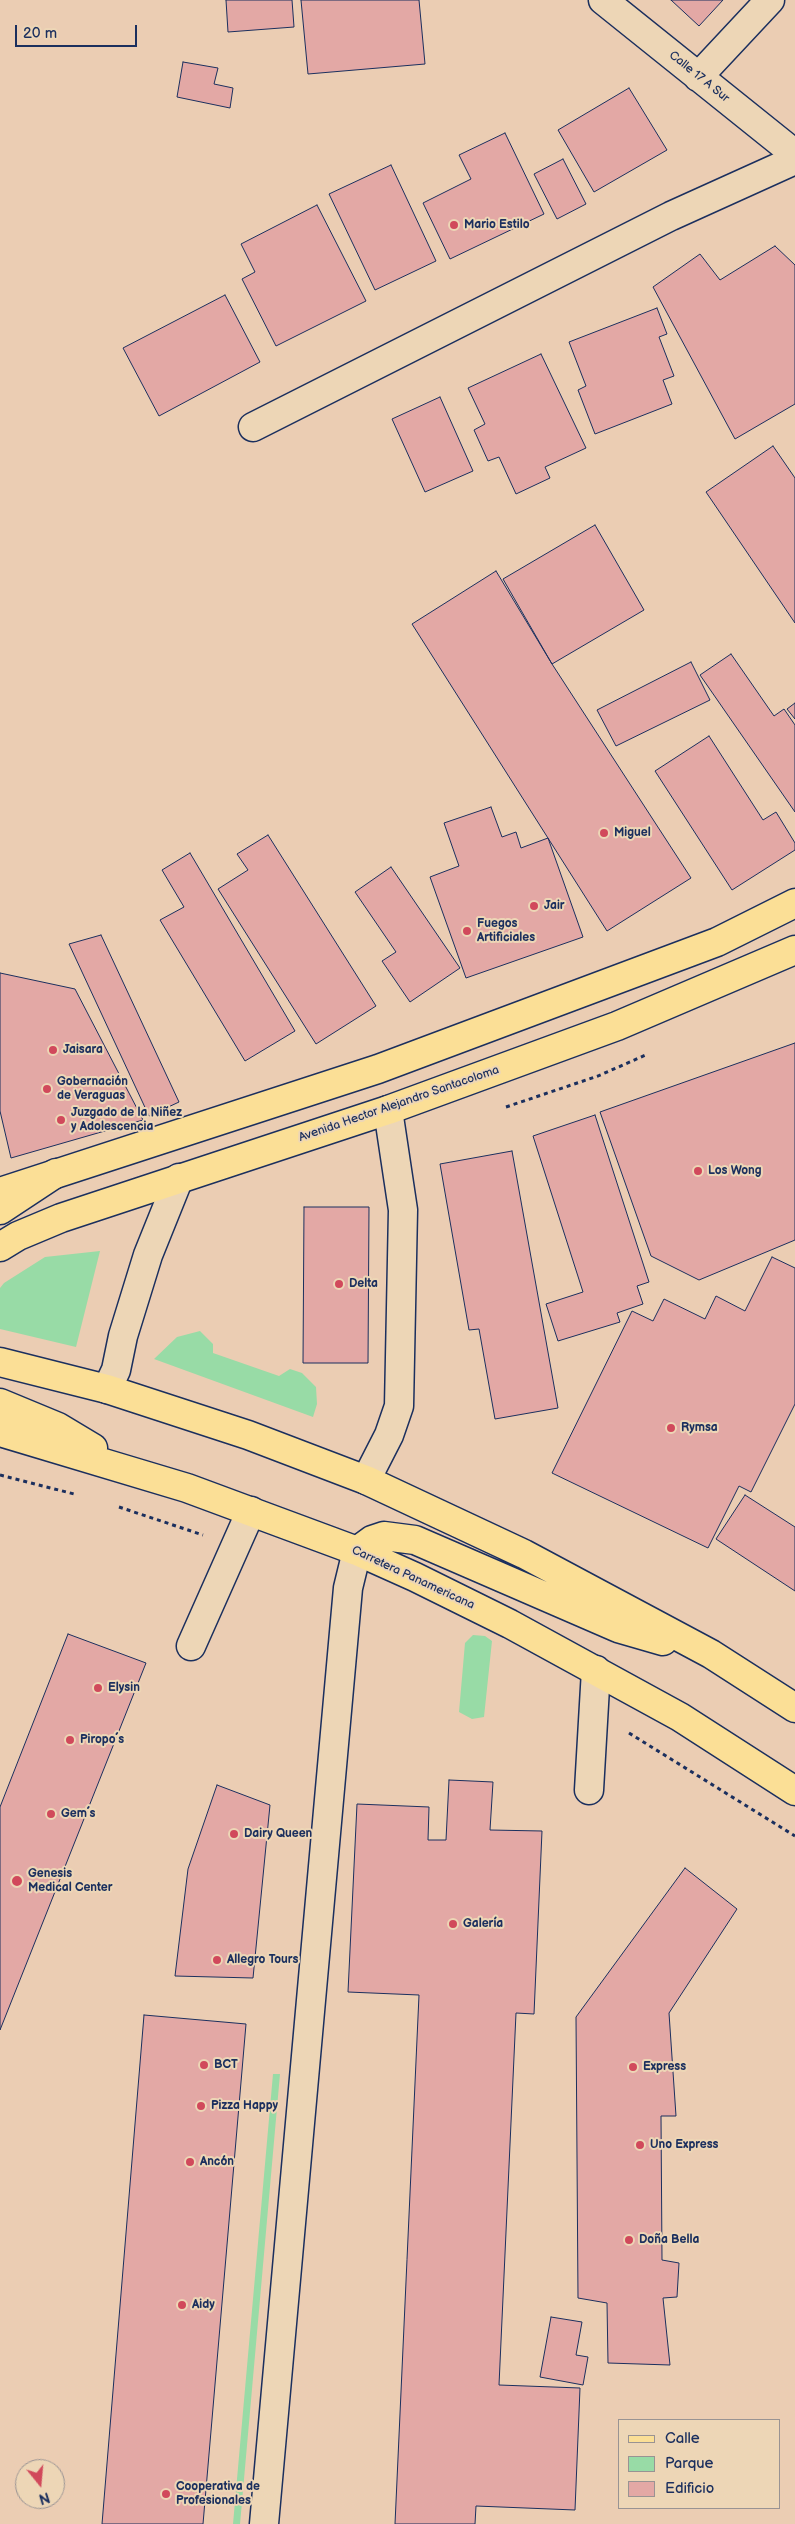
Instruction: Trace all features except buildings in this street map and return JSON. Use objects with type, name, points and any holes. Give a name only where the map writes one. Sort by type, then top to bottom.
[{"type":"main road","points":[[0,1192],[378,1069],[717,942],[795,903]]},
{"type":"main road","name":"Avenida Hector Alejandro Santacoloma","points":[[0,1247],[18,1236],[61,1218],[388,1110],[617,1026],[795,950]]},
{"type":"main road","points":[[0,1210],[56,1173]]},
{"type":"main road","points":[[0,1362],[108,1389],[248,1434],[366,1480],[524,1554],[711,1654],[795,1708]]},
{"type":"main road","points":[[0,1403],[58,1427],[122,1467]]},
{"type":"main road","name":"Carretera Panamericana","points":[[0,1432],[122,1467],[251,1510],[357,1551],[479,1608],[596,1670],[680,1717],[795,1791]]},
{"type":"main road","points":[[357,1551],[367,1542],[384,1536],[414,1540],[618,1628],[711,1654]]},
{"type":"street","name":"Calle 17 A Sur","points":[[603,0],[795,154]]},
{"type":"street","points":[[698,77],[770,0]]},
{"type":"street","points":[[253,427],[671,216],[795,160]]},
{"type":"street","points":[[366,1480],[399,1406],[403,1210],[388,1110]]},
{"type":"street","points":[[108,1389],[116,1370],[123,1336],[148,1255],[179,1178]]},
{"type":"street","points":[[191,1646],[251,1510]]},
{"type":"street","points":[[264,2524],[348,1588],[357,1551]]},
{"type":"street","points":[[589,1790],[596,1670]]},
{"type":"path","points":[[0,1475],[76,1494]]},
{"type":"path","points":[[116,1507],[235,1545]]},
{"type":"path","points":[[594,1712],[795,1836]]},
{"type":"green space","points":[[100,1251],[76,1347],[0,1329],[0,1288],[4,1283],[45,1257]]},
{"type":"green space","points":[[200,1331],[213,1344],[213,1353],[279,1376],[290,1369],[302,1373],[316,1387],[317,1404],[313,1417],[154,1359],[177,1337]]},
{"type":"green space","points":[[473,1635],[485,1636],[492,1641],[484,1717],[472,1719],[459,1712],[465,1643]]},
{"type":"green space","points":[[273,2074],[280,2074],[240,2524],[233,2524]]},
{"type":"place","name":"Mario Estilo","points":[[454,225]]},
{"type":"place","name":"Miguel","points":[[604,833]]},
{"type":"place","name":"Jair","points":[[534,906]]},
{"type":"place","name":"Fuegos Artificiales","points":[[467,931]]},
{"type":"place","name":"Jaisara","points":[[53,1050]]},
{"type":"place","name":"Gobernación de Veraguas","points":[[47,1089]]},
{"type":"place","name":"Juzgado de la Niñez y Adolescencia","points":[[61,1120]]},
{"type":"place","name":"Los Wong","points":[[698,1171]]},
{"type":"place","name":"Delta","points":[[339,1284]]},
{"type":"place","name":"Rymsa","points":[[671,1428]]},
{"type":"place","name":"Elysin","points":[[98,1688]]},
{"type":"place","name":"Piropo´s","points":[[70,1740]]},
{"type":"place","name":"Gem´s","points":[[51,1814]]},
{"type":"place","name":"Dairy Queen","points":[[234,1834]]},
{"type":"place","name":"Genesis Medical Center","points":[[17,1881]]},
{"type":"place","name":"Galería","points":[[453,1924]]},
{"type":"place","name":"Allegro Tours","points":[[217,1960]]},
{"type":"place","name":"BCT","points":[[204,2065]]},
{"type":"place","name":"Express","points":[[633,2067]]},
{"type":"place","name":"Pizza Happy","points":[[201,2106]]},
{"type":"place","name":"Uno Express","points":[[640,2145]]},
{"type":"place","name":"Ancón","points":[[190,2162]]},
{"type":"place","name":"Doña Bella","points":[[629,2240]]},
{"type":"place","name":"Aidy","points":[[182,2305]]},
{"type":"place","name":"Cooperativa de Profesionales","points":[[166,2494]]}]
